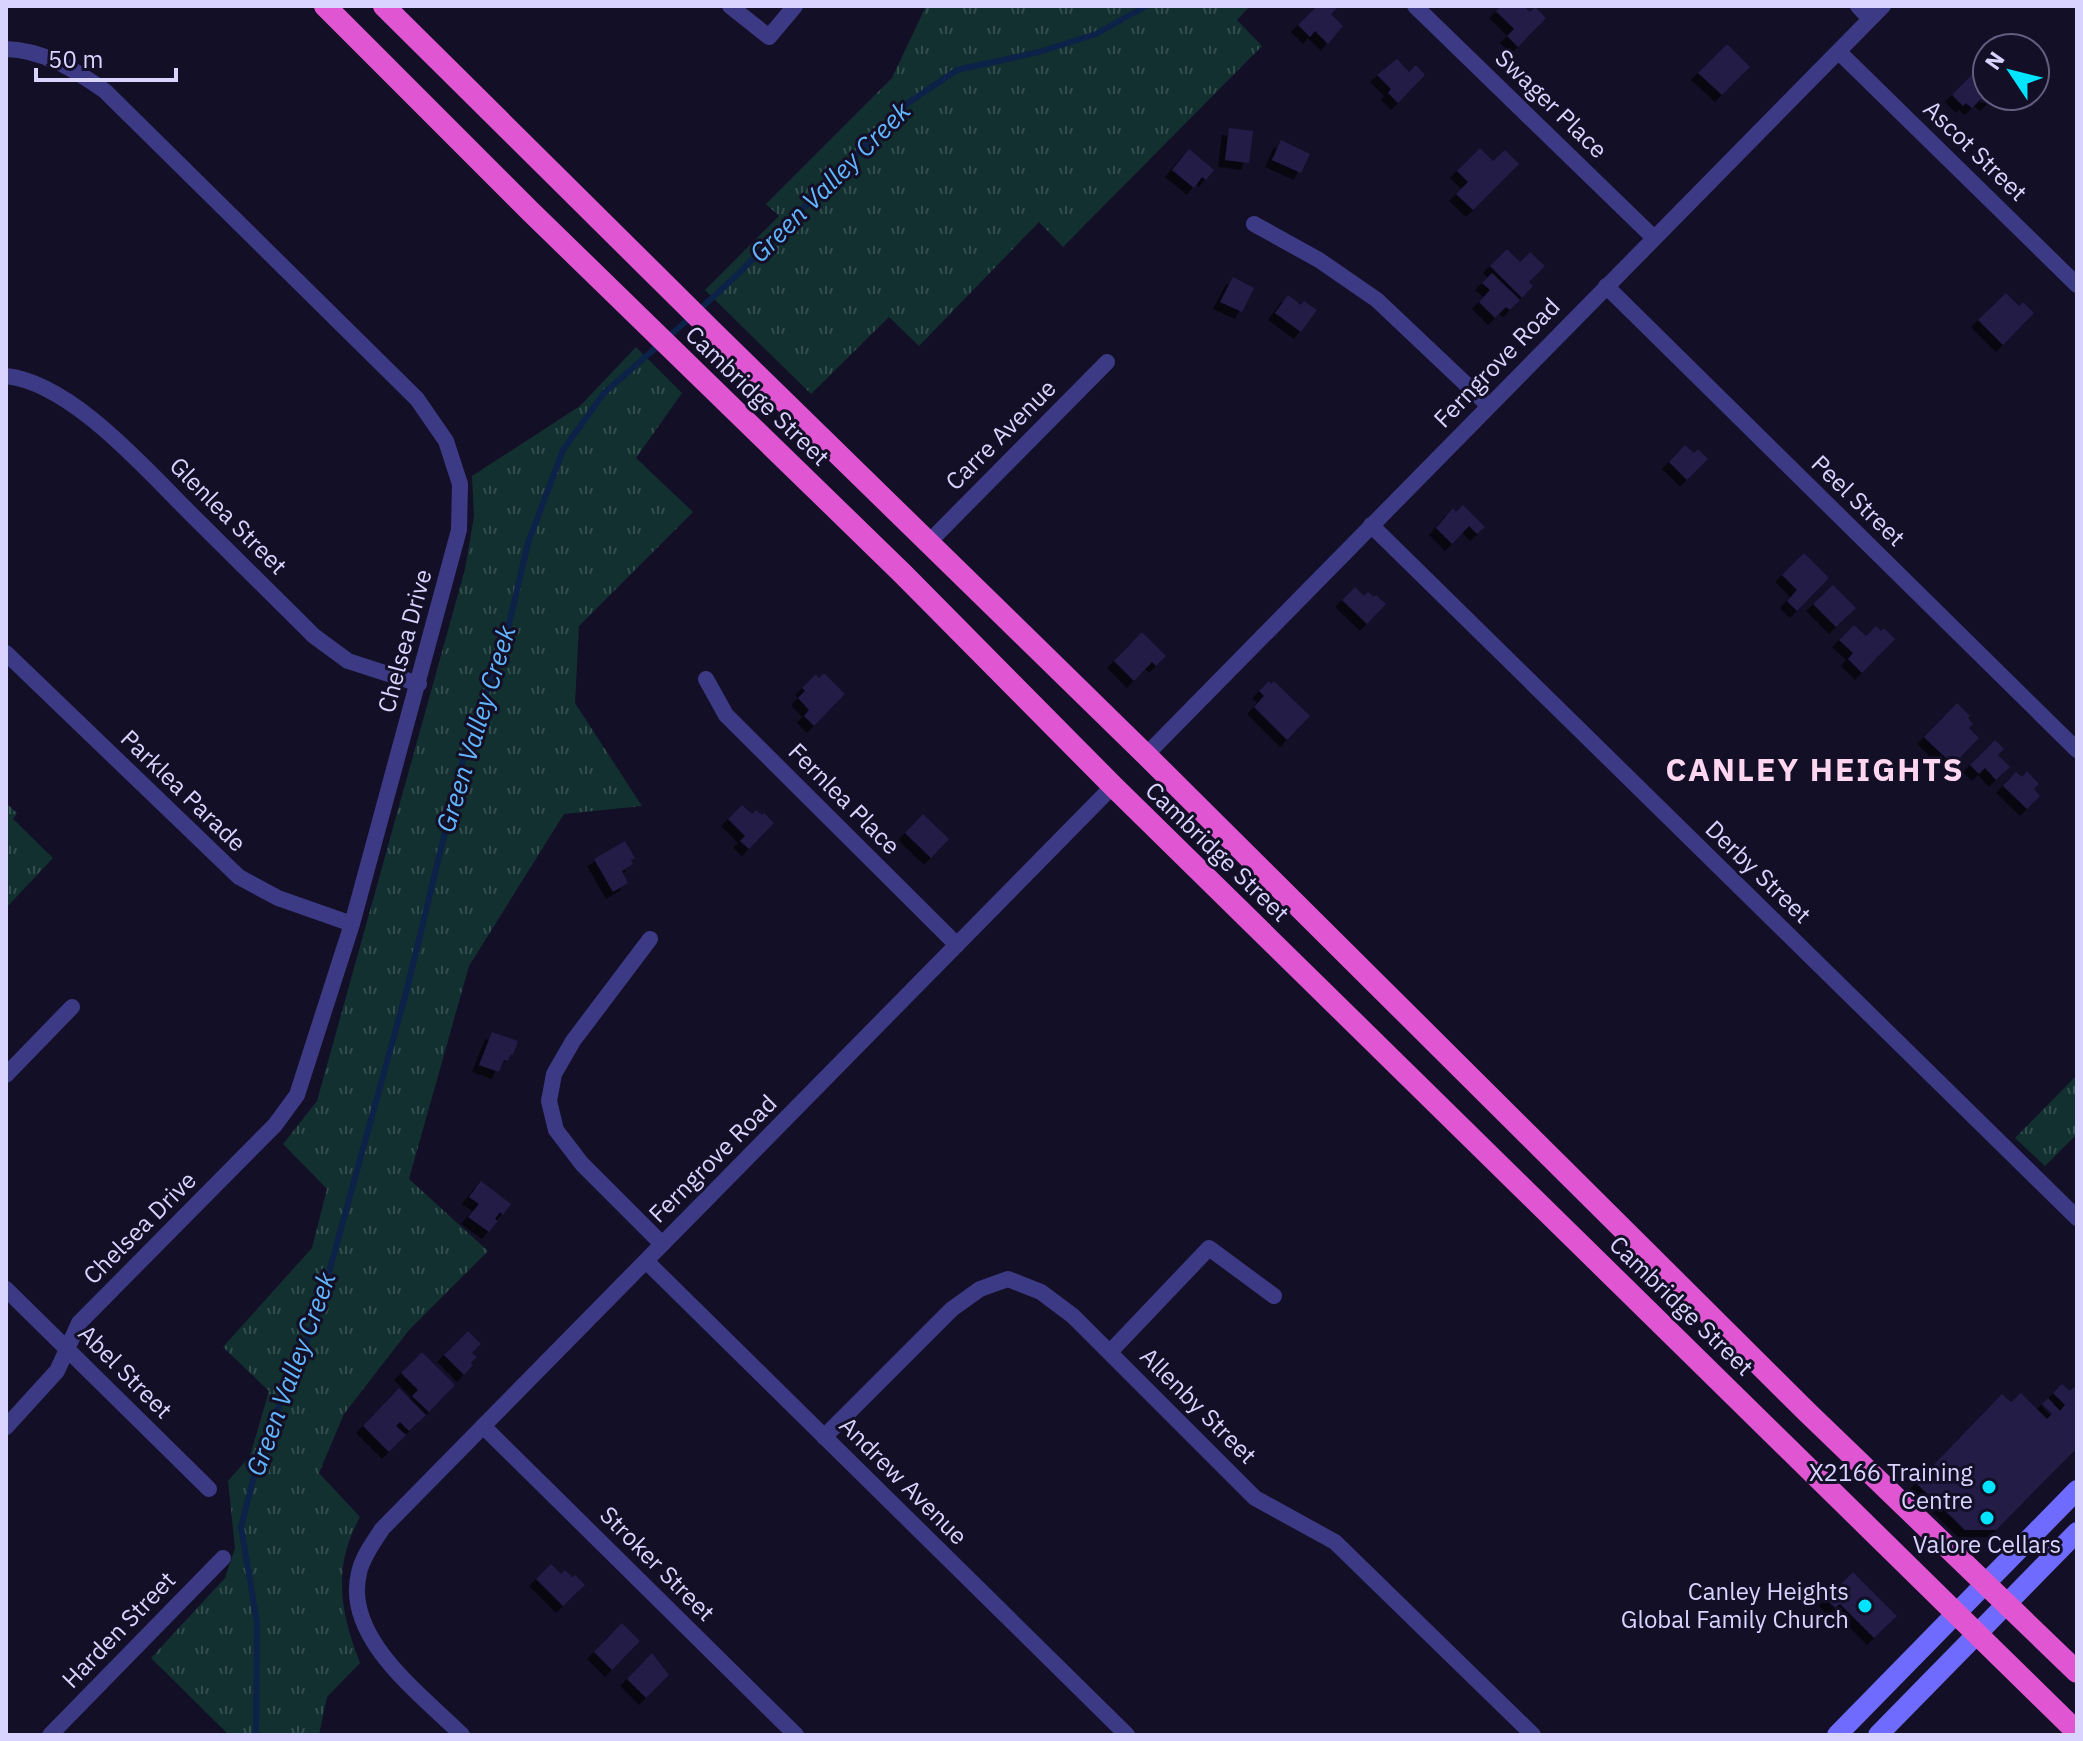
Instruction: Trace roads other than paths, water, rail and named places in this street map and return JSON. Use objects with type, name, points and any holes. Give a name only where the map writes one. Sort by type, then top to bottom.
[{"type":"highway","name":"Cambridge Street","points":[[325,6],[903,574],[1113,786],[2077,1732]]},
{"type":"highway","name":"Cambridge Street","points":[[384,6],[674,294],[930,541],[1807,1412],[2077,1672]]},
{"type":"main road","points":[[1837,1735],[2077,1490]]},
{"type":"main road","points":[[1878,1735],[2077,1532]]},
{"type":"street","points":[[730,6],[769,37],[795,6]]},
{"type":"street","name":"Swager Place","points":[[1415,6],[1653,237]]},
{"type":"street","points":[[1858,6],[1870,19]]},
{"type":"street","name":"Ferngrove Road","points":[[1146,755],[1883,6]]},
{"type":"street","name":"Chelsea Drive","points":[[6,49],[24,50],[72,67],[105,91],[417,399],[446,441],[460,484],[459,530],[419,684],[352,924],[297,1095],[275,1125],[79,1323],[57,1371],[6,1427]]},
{"type":"street","name":"Ascot Street","points":[[1839,52],[2077,285]]},
{"type":"street","points":[[1254,224],[1319,260],[1377,300],[1489,406]]},
{"type":"street","name":"Peel Street","points":[[1606,286],[2077,750]]},
{"type":"street","name":"Carre Avenue","points":[[930,541],[1107,362]]},
{"type":"street","name":"Glenlea Street","points":[[6,376],[17,377],[70,402],[113,437],[314,636],[348,661],[419,684]]},
{"type":"street","name":"Derby Street","points":[[1371,525],[2077,1218]]},
{"type":"street","name":"Parklea Parade","points":[[6,653],[239,877],[278,898],[352,924]]},
{"type":"street","name":"Fernlea Place","points":[[706,679],[726,715],[957,945]]},
{"type":"street","name":"Ferngrove Road","points":[[462,1735],[390,1664],[369,1635],[358,1608],[358,1574],[382,1529],[1113,786]]},
{"type":"street","points":[[650,939],[573,1041],[554,1074],[549,1101],[556,1130],[582,1164],[662,1244]]},
{"type":"street","points":[[6,1075],[72,1007]]},
{"type":"street","points":[[1110,1352],[1209,1248],[1274,1296]]},
{"type":"street","name":"Andrew Avenue","points":[[646,1261],[1127,1735]]},
{"type":"street","name":"Allenby Street","points":[[824,1437],[952,1309],[980,1289],[1008,1279],[1041,1292],[1073,1316],[1255,1498],[1335,1542],[1533,1735]]},
{"type":"street","name":"Abel Street","points":[[6,1289],[209,1489]]},
{"type":"street","name":"Stroker Street","points":[[483,1426],[796,1735]]},
{"type":"street","name":"Harden Street","points":[[50,1735],[223,1558]]},
{"type":"waterway","name":"Green Valley Creek","points":[[699,310],[908,103],[957,70],[1039,52],[1096,34],[1146,6]]},
{"type":"waterway","name":"Green Valley Creek","points":[[256,1735],[257,1622],[241,1527],[261,1449],[317,1316],[407,989],[461,766],[507,633],[528,543],[563,450],[604,393],[691,317]]},
{"type":"place","name":"X2166 Training Centre","points":[[1989,1487]]},
{"type":"place","name":"Valore Cellars","points":[[1987,1518]]},
{"type":"place","name":"Canley Heights Global Family Church","points":[[1865,1606]]},
{"type":"district","name":"CANLEY HEIGHTS","points":[[1815,770]]}]
